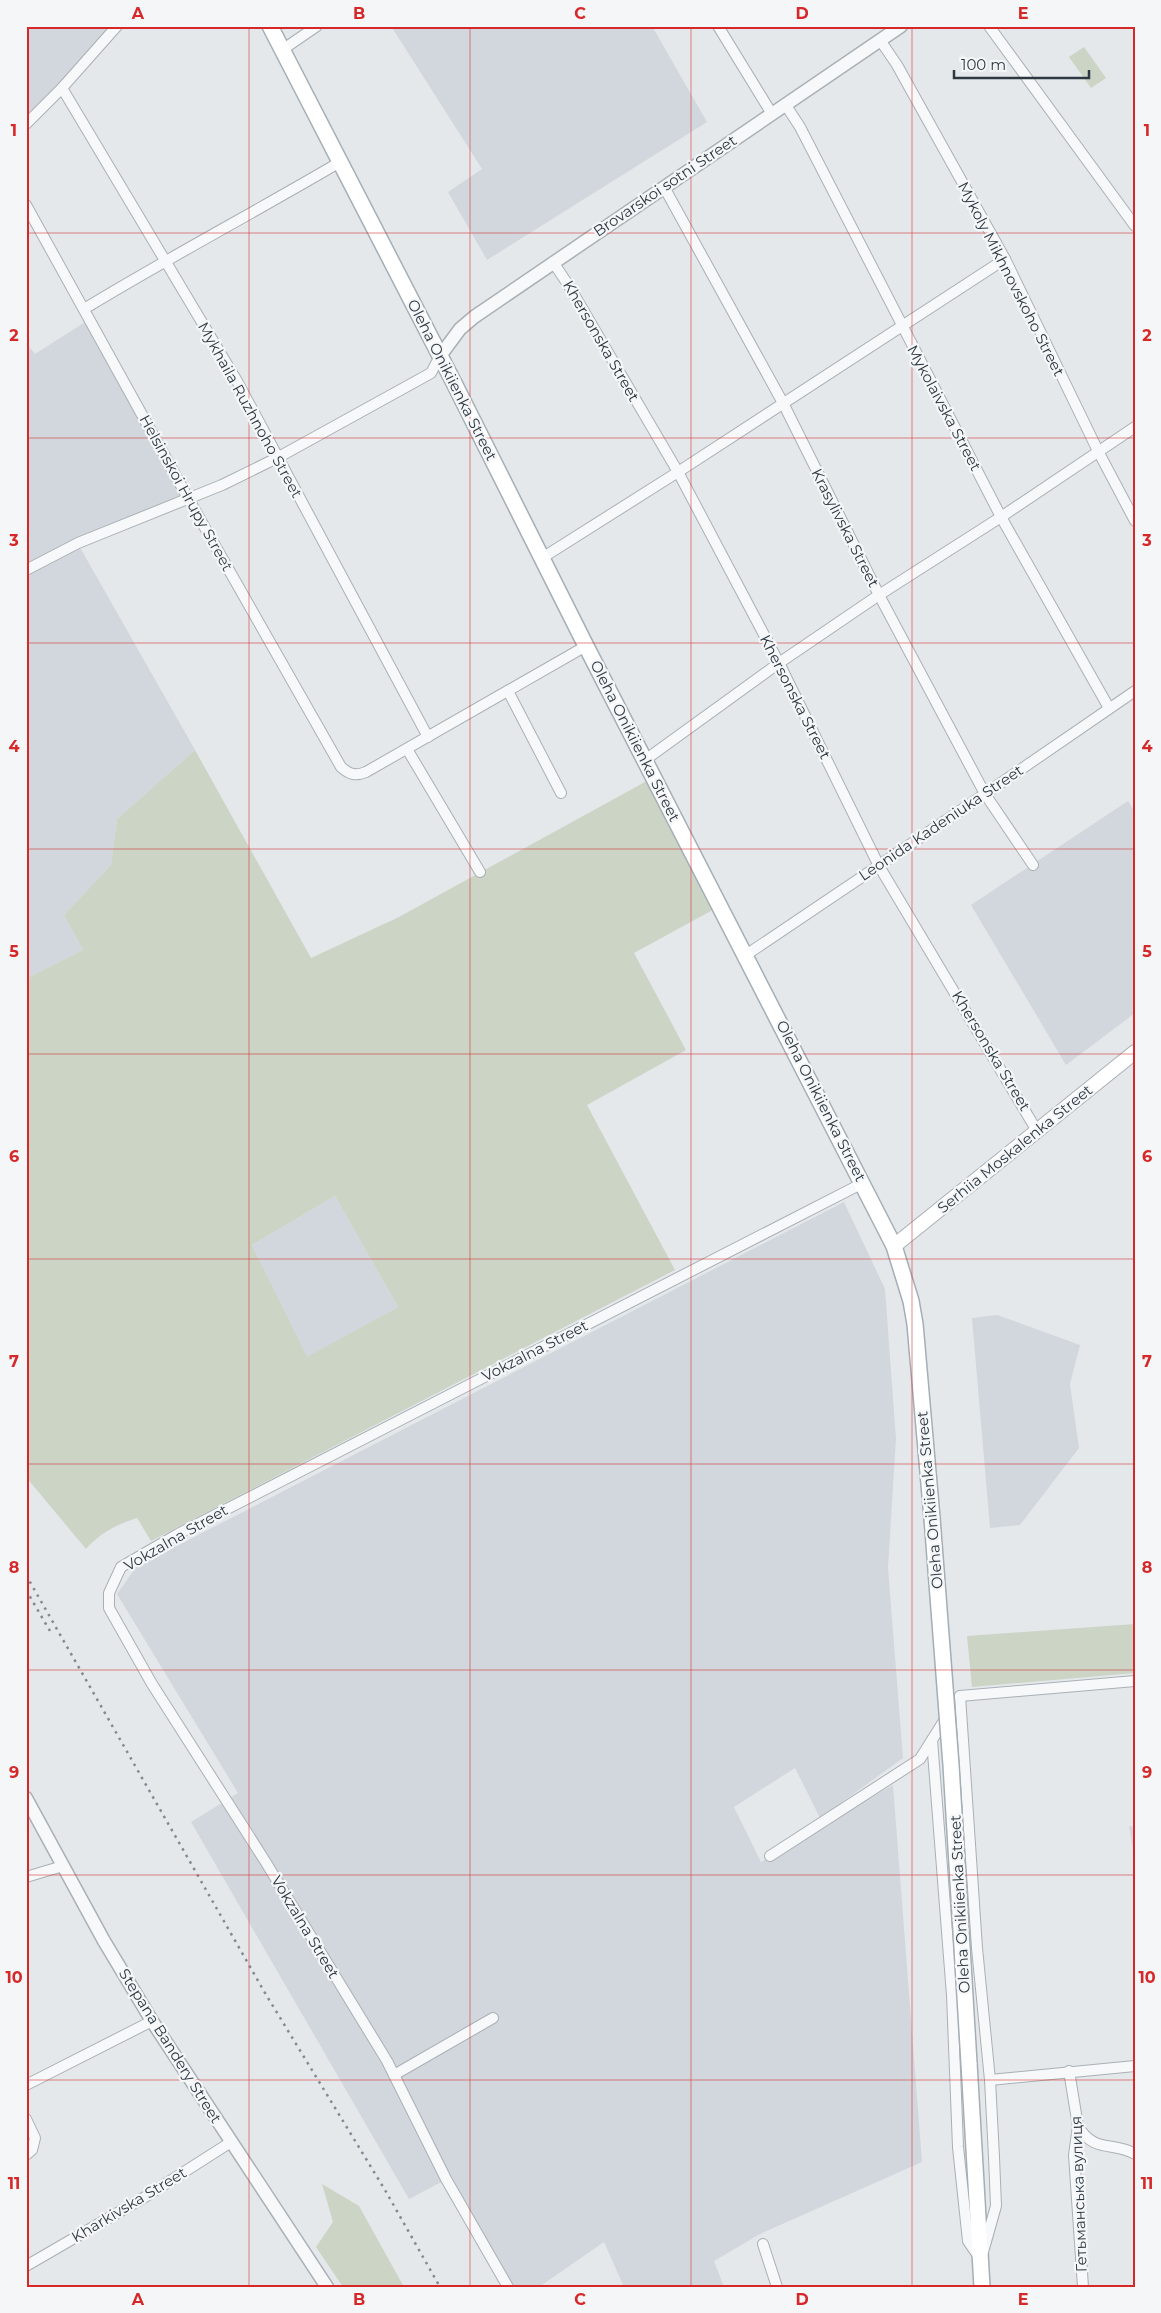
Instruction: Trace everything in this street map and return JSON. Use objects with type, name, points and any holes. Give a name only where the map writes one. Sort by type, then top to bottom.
[{"type":"main road","name":"Oleha Onikiienka Street","points":[[270,26],[894,1246],[911,1301],[915,1324],[932,1518],[951,1765],[982,2287]]},
{"type":"main road","name":"Serhiia Moskalenka Street","points":[[894,1246],[1135,1052]]},
{"type":"street","points":[[26,124],[62,88],[117,26]]},
{"type":"street","points":[[282,50],[317,26]]},
{"type":"street","points":[[718,26],[772,114]]},
{"type":"street","name":"Brovarskoi sotni Street","points":[[440,356],[460,329],[553,262],[901,26]]},
{"type":"street","points":[[989,26],[1135,226]]},
{"type":"street","name":"Mykoly Mikhnovskoho Street","points":[[880,40],[902,74],[1005,260],[1098,451],[1135,521]]},
{"type":"street","name":"Mykhaila Ruzhnoho Street","points":[[62,88],[237,380],[277,458],[428,737]]},
{"type":"street","name":"Mykolaivska Street","points":[[785,104],[800,127],[1001,517],[1109,708]]},
{"type":"street","points":[[84,309],[164,261],[243,219],[340,162]]},
{"type":"street","name":"Krasylivska Street","points":[[664,187],[782,403],[879,595],[985,794],[1033,865]]},
{"type":"street","name":"Helsinskoi Hrupy Street","points":[[26,205],[188,498],[341,767],[352,775],[366,772],[407,749]]},
{"type":"street","points":[[542,558],[1005,260]]},
{"type":"street","name":"Khersonska Street","points":[[553,262],[678,472],[779,663],[879,866],[1038,1131]]},
{"type":"street","points":[[26,570],[78,544],[222,485],[277,458],[431,372],[440,356]]},
{"type":"street","points":[[645,760],[779,663],[879,595],[1001,517],[1135,427]]},
{"type":"street","points":[[480,872],[407,749],[586,646]]},
{"type":"street","name":"Leonida Kadeniuka Street","points":[[746,955],[1135,690]]},
{"type":"street","points":[[508,692],[561,793]]},
{"type":"street","name":"Vokzalna Street","points":[[508,2287],[446,2179],[394,2075],[265,1861],[152,1684],[109,1608],[109,1593],[121,1567],[178,1534],[863,1184]]},
{"type":"street","points":[[960,1696],[1135,1681]]},
{"type":"street","points":[[770,1856],[920,1759],[960,1696]]},
{"type":"street","points":[[960,1696],[977,1948],[990,2080],[996,2206],[981,2261]]},
{"type":"street","points":[[932,1740],[948,1951],[958,2147],[968,2241],[981,2261]]},
{"type":"street","name":"Stepana Bandery Street","points":[[26,1798],[152,2021],[321,2285]]},
{"type":"street","points":[[26,1878],[63,1866]]},
{"type":"street","points":[[948,1951],[977,1948]]},
{"type":"street","points":[[394,2075],[493,2018]]},
{"type":"street","points":[[26,2085],[152,2021]]},
{"type":"street","points":[[990,2080],[1135,2066]]},
{"type":"street","name":"Гетьманська вулиця","points":[[1069,2071],[1078,2126],[1074,2155],[1083,2287]]},
{"type":"street","points":[[26,2119],[35,2138],[32,2150],[26,2155]]},
{"type":"street","points":[[1078,2126],[1084,2136],[1105,2147],[1135,2154]]},
{"type":"street","name":"Kharkivska Street","points":[[26,2266],[144,2197],[231,2142]]},
{"type":"street","points":[[763,2244],[777,2287]]},
{"type":"shaded area","points":[[26,26],[117,26],[26,124]]},
{"type":"shaded area","points":[[391,26],[652,26],[707,122],[487,260],[448,192],[482,169]]},
{"type":"shaded area","points":[[1084,47],[1106,78],[1091,88],[1069,57]]},
{"type":"shaded area","points":[[90,319],[188,498],[78,544],[195,750],[117,819],[111,865],[64,915],[83,950],[29,977],[26,972],[26,343],[35,354]]},
{"type":"shaded area","points":[[195,750],[311,958],[399,917],[654,777],[720,906],[634,953],[686,1050],[587,1105],[675,1270],[151,1541],[137,1518],[109,1530],[86,1549],[26,1477],[26,972],[29,977],[83,950],[64,915],[111,865],[117,819]],"holes":[[[335,1196],[398,1307],[307,1357],[252,1245]]]},
{"type":"shaded area","points":[[1128,801],[1135,812],[1135,1013],[1066,1065],[971,905]]},
{"type":"shaded area","points":[[335,1196],[398,1307],[307,1358],[252,1245]]},
{"type":"shaded area","points":[[844,1202],[885,1289],[896,1439],[888,1568],[903,1758],[820,1818],[795,1768],[734,1807],[761,1862],[893,1785],[922,2162],[760,2234],[714,2261],[724,2287],[624,2287],[604,2242],[539,2287],[511,2287],[449,2178],[409,2199],[191,1822],[238,1793],[117,1594],[136,1567]]},
{"type":"shaded area","points":[[997,1315],[1080,1345],[1070,1384],[1079,1448],[1020,1525],[990,1528],[972,1318]]},
{"type":"shaded area","points":[[1135,1624],[1135,1673],[972,1687],[967,1636]]},
{"type":"shaded area","points":[[1129,1826],[1135,1827],[1135,1861]]},
{"type":"shaded area","points":[[322,2184],[359,2206],[404,2287],[343,2287],[316,2247],[333,2222]]},
{"type":"railway","points":[[26,1575],[265,1993],[385,2190],[440,2287]]},
{"type":"railway","points":[[26,1590],[50,1631]]}]
